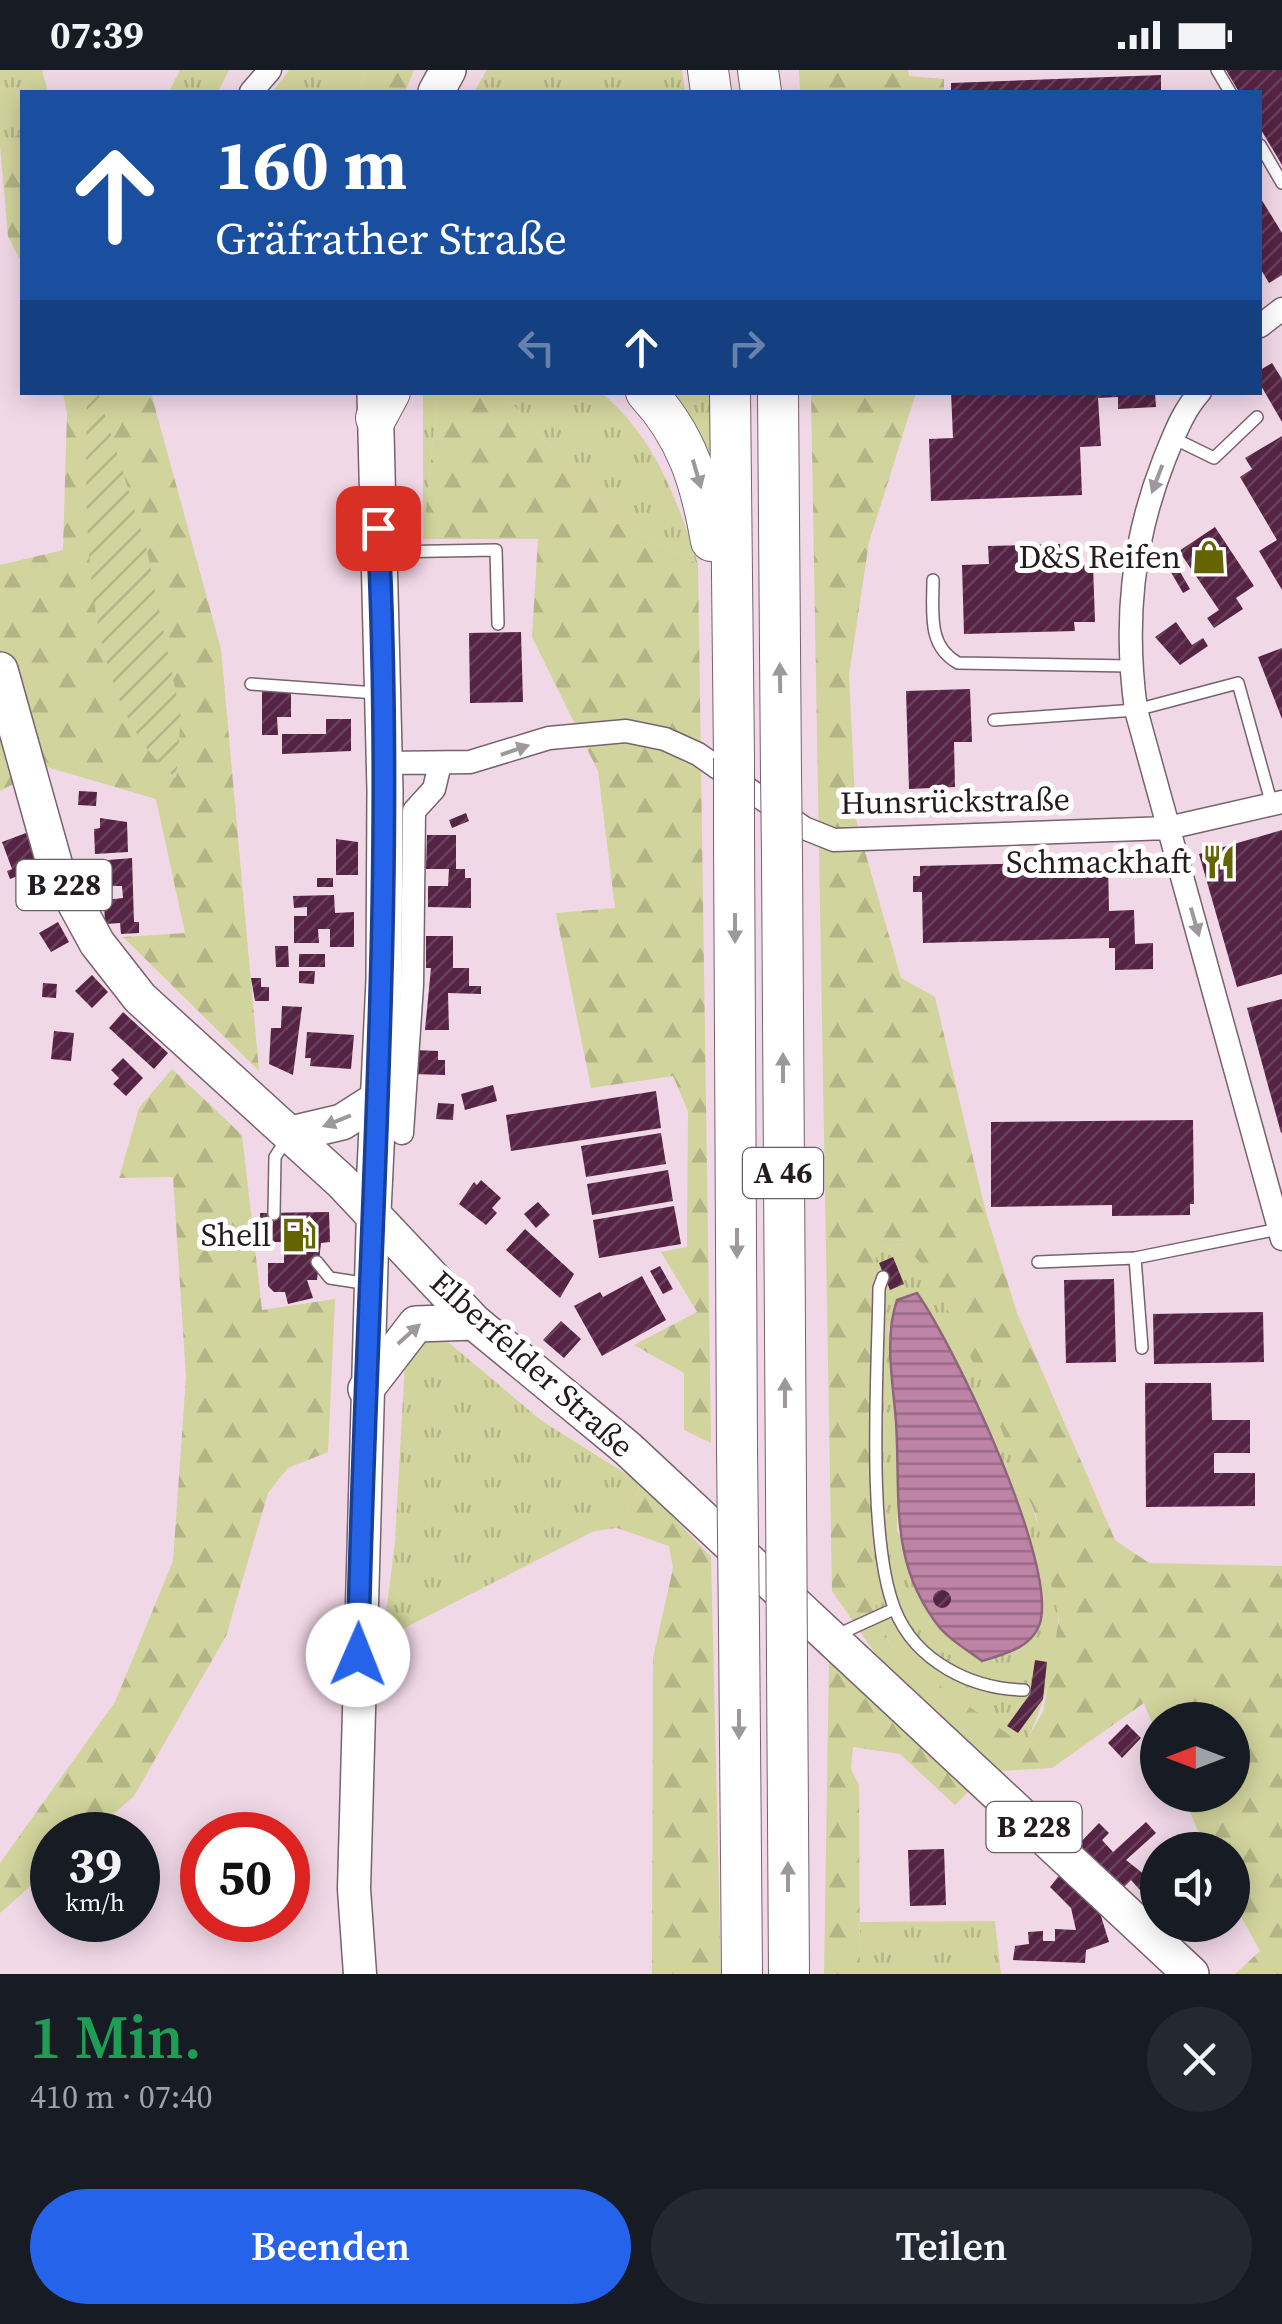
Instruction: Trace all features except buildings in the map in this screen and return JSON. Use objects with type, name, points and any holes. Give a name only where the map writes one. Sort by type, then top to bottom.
[{"type":"highway","points":[[649,395],[666,414],[692,457],[704,500],[729,659]]},
{"type":"highway","name":"A 46","points":[[730,395],[742,1974]]},
{"type":"highway","name":"A 46","points":[[778,395],[789,1974]]},
{"type":"main road","points":[[360,1974],[354,1889],[368,1284],[372,1212],[386,1121],[384,980],[415,763],[385,694],[380,552],[381,401]]},
{"type":"main road","name":"Elberfelder Straße","points":[[0,670],[54,866],[97,943],[140,998],[372,1212],[474,1322],[627,1448],[1192,1974]]},
{"type":"main road","points":[[291,1134],[342,1122],[386,1121]]},
{"type":"main road","points":[[366,1390],[416,1324],[474,1322]]},
{"type":"street","points":[[253,90],[270,70]]},
{"type":"street","points":[[1197,395],[1186,408],[1146,506],[1135,557],[1130,666],[1136,710],[1168,828],[1277,1197],[1281,1234]]},
{"type":"street","name":"Hunsrückstraße","points":[[415,763],[502,756],[549,738],[626,732],[665,739],[698,754],[804,828],[834,840],[1168,828],[1277,804]]},
{"type":"street","points":[[386,1121],[412,985],[414,811],[434,789],[415,763]]},
{"type":"lane","points":[[1262,148],[1282,183]]},
{"type":"lane","points":[[1173,438],[1214,458],[1257,417]]},
{"type":"lane","points":[[380,552],[496,550],[498,624]]},
{"type":"lane","points":[[933,580],[934,636],[942,654],[958,663],[1130,666]]},
{"type":"lane","points":[[251,684],[385,694]]},
{"type":"lane","points":[[994,720],[1136,710],[1238,684],[1277,804]]},
{"type":"lane","points":[[274,1214],[275,1157],[291,1134]]},
{"type":"lane","points":[[1038,1262],[1136,1258],[1281,1234]]},
{"type":"lane","points":[[1136,1258],[1142,1348]]},
{"type":"lane","points":[[316,1262],[330,1278],[368,1284]]},
{"type":"lane","points":[[883,1277],[878,1288],[880,1525],[894,1609],[924,1649],[968,1682],[991,1689],[1024,1690]]},
{"type":"lane","points":[[833,1637],[894,1609]]},
{"type":"green space","points":[[0,70],[42,70],[47,90],[20,90],[20,133],[0,146]]},
{"type":"green space","points":[[180,70],[229,70],[219,90],[170,90]]},
{"type":"green space","points":[[289,70],[367,70],[359,90],[274,90]]},
{"type":"green space","points":[[367,70],[414,70],[406,90],[359,90]]},
{"type":"green space","points":[[487,70],[682,70],[685,90],[475,90]]},
{"type":"green space","points":[[799,70],[908,70],[909,76],[944,79],[944,90],[800,90]]},
{"type":"green space","points":[[20,133],[20,260],[8,236],[0,146]]},
{"type":"green space","points":[[63,395],[152,395],[221,649],[259,1071],[123,937],[185,933],[156,799],[47,767],[0,791],[0,565],[63,550],[67,413]]},
{"type":"green space","points":[[87,395],[99,395],[146,546],[181,717],[176,778],[144,744],[120,701],[104,652],[88,545]]},
{"type":"green space","points":[[423,395],[446,395],[437,402],[423,539]]},
{"type":"green space","points":[[445,395],[505,395],[616,523],[698,564],[711,1443],[684,1430],[684,1373],[634,1345],[697,1312],[661,1252],[687,1247],[688,1111],[673,1076],[591,1088],[556,913],[615,908],[598,771],[532,637],[538,539],[423,539],[437,401]]},
{"type":"green space","points":[[505,395],[604,395],[637,430],[662,471],[698,564],[616,523]]},
{"type":"green space","points":[[670,395],[711,395],[713,471]]},
{"type":"green space","points":[[811,395],[915,395],[869,542],[849,675],[856,820],[901,978],[935,997],[986,1213],[1017,1313],[1115,1540],[1149,1563],[1282,1566],[1282,1974],[1235,1974],[1260,1951],[1250,1933],[1250,1832],[1198,1832],[1190,1812],[1250,1812],[1250,1702],[1140,1702],[1140,1706],[1052,1768],[1000,1771],[883,1665],[832,1591]],"holes":[[[903,1244],[930,1273],[982,1381],[1036,1516],[1059,1619],[1043,1712],[1023,1745],[901,1658],[888,1640],[873,1600],[872,1268],[881,1247]]]},
{"type":"green space","points":[[172,1069],[242,1135],[262,1310],[335,1299],[328,1452],[288,1468],[268,1493],[226,1636],[134,1796],[116,1812],[36,1812],[115,1702],[173,1561],[186,1377],[173,1177],[119,1178],[139,1108]]},
{"type":"green space","points":[[904,1244],[929,1272],[946,1300],[988,1390],[1045,1548],[1058,1622],[1043,1702],[1023,1746],[901,1658],[888,1640],[873,1600],[872,1268],[880,1247]],"holes":[[[888,1325],[982,1661],[897,1531],[898,1455]]]},
{"type":"green space","points":[[435,1338],[448,1342],[542,1421],[642,1484],[617,1528],[594,1531],[383,1639],[395,1541],[405,1362],[423,1341]]},
{"type":"green space","points":[[642,1484],[711,1557],[721,1974],[652,1974],[653,1658],[673,1568],[669,1546],[617,1528]]},
{"type":"green space","points":[[829,1659],[842,1673],[852,1671],[975,1785],[955,1805],[900,1754],[853,1747],[851,1769],[859,1785],[860,1974],[824,1974]]},
{"type":"green space","points":[[30,1821],[30,1886],[0,1913],[0,1863]]},
{"type":"green space","points":[[995,1921],[1001,1974],[860,1974],[860,1922]]},
{"type":"shaded area","points":[[917,1293],[955,1358],[998,1453],[1032,1549],[1041,1589],[1038,1629],[1018,1648],[982,1661],[940,1628],[923,1604],[912,1579],[900,1529],[890,1345],[897,1300]]},
{"type":"place","name":"D&S Reifen","points":[[1209,557]]},
{"type":"place","name":"Schmackhaft","points":[[1219,862]]},
{"type":"place","name":"Shell","points":[[299,1235]]},
{"type":"route","points":[[358,1655],[368,1284],[384,980],[385,694],[378,528]]}]
